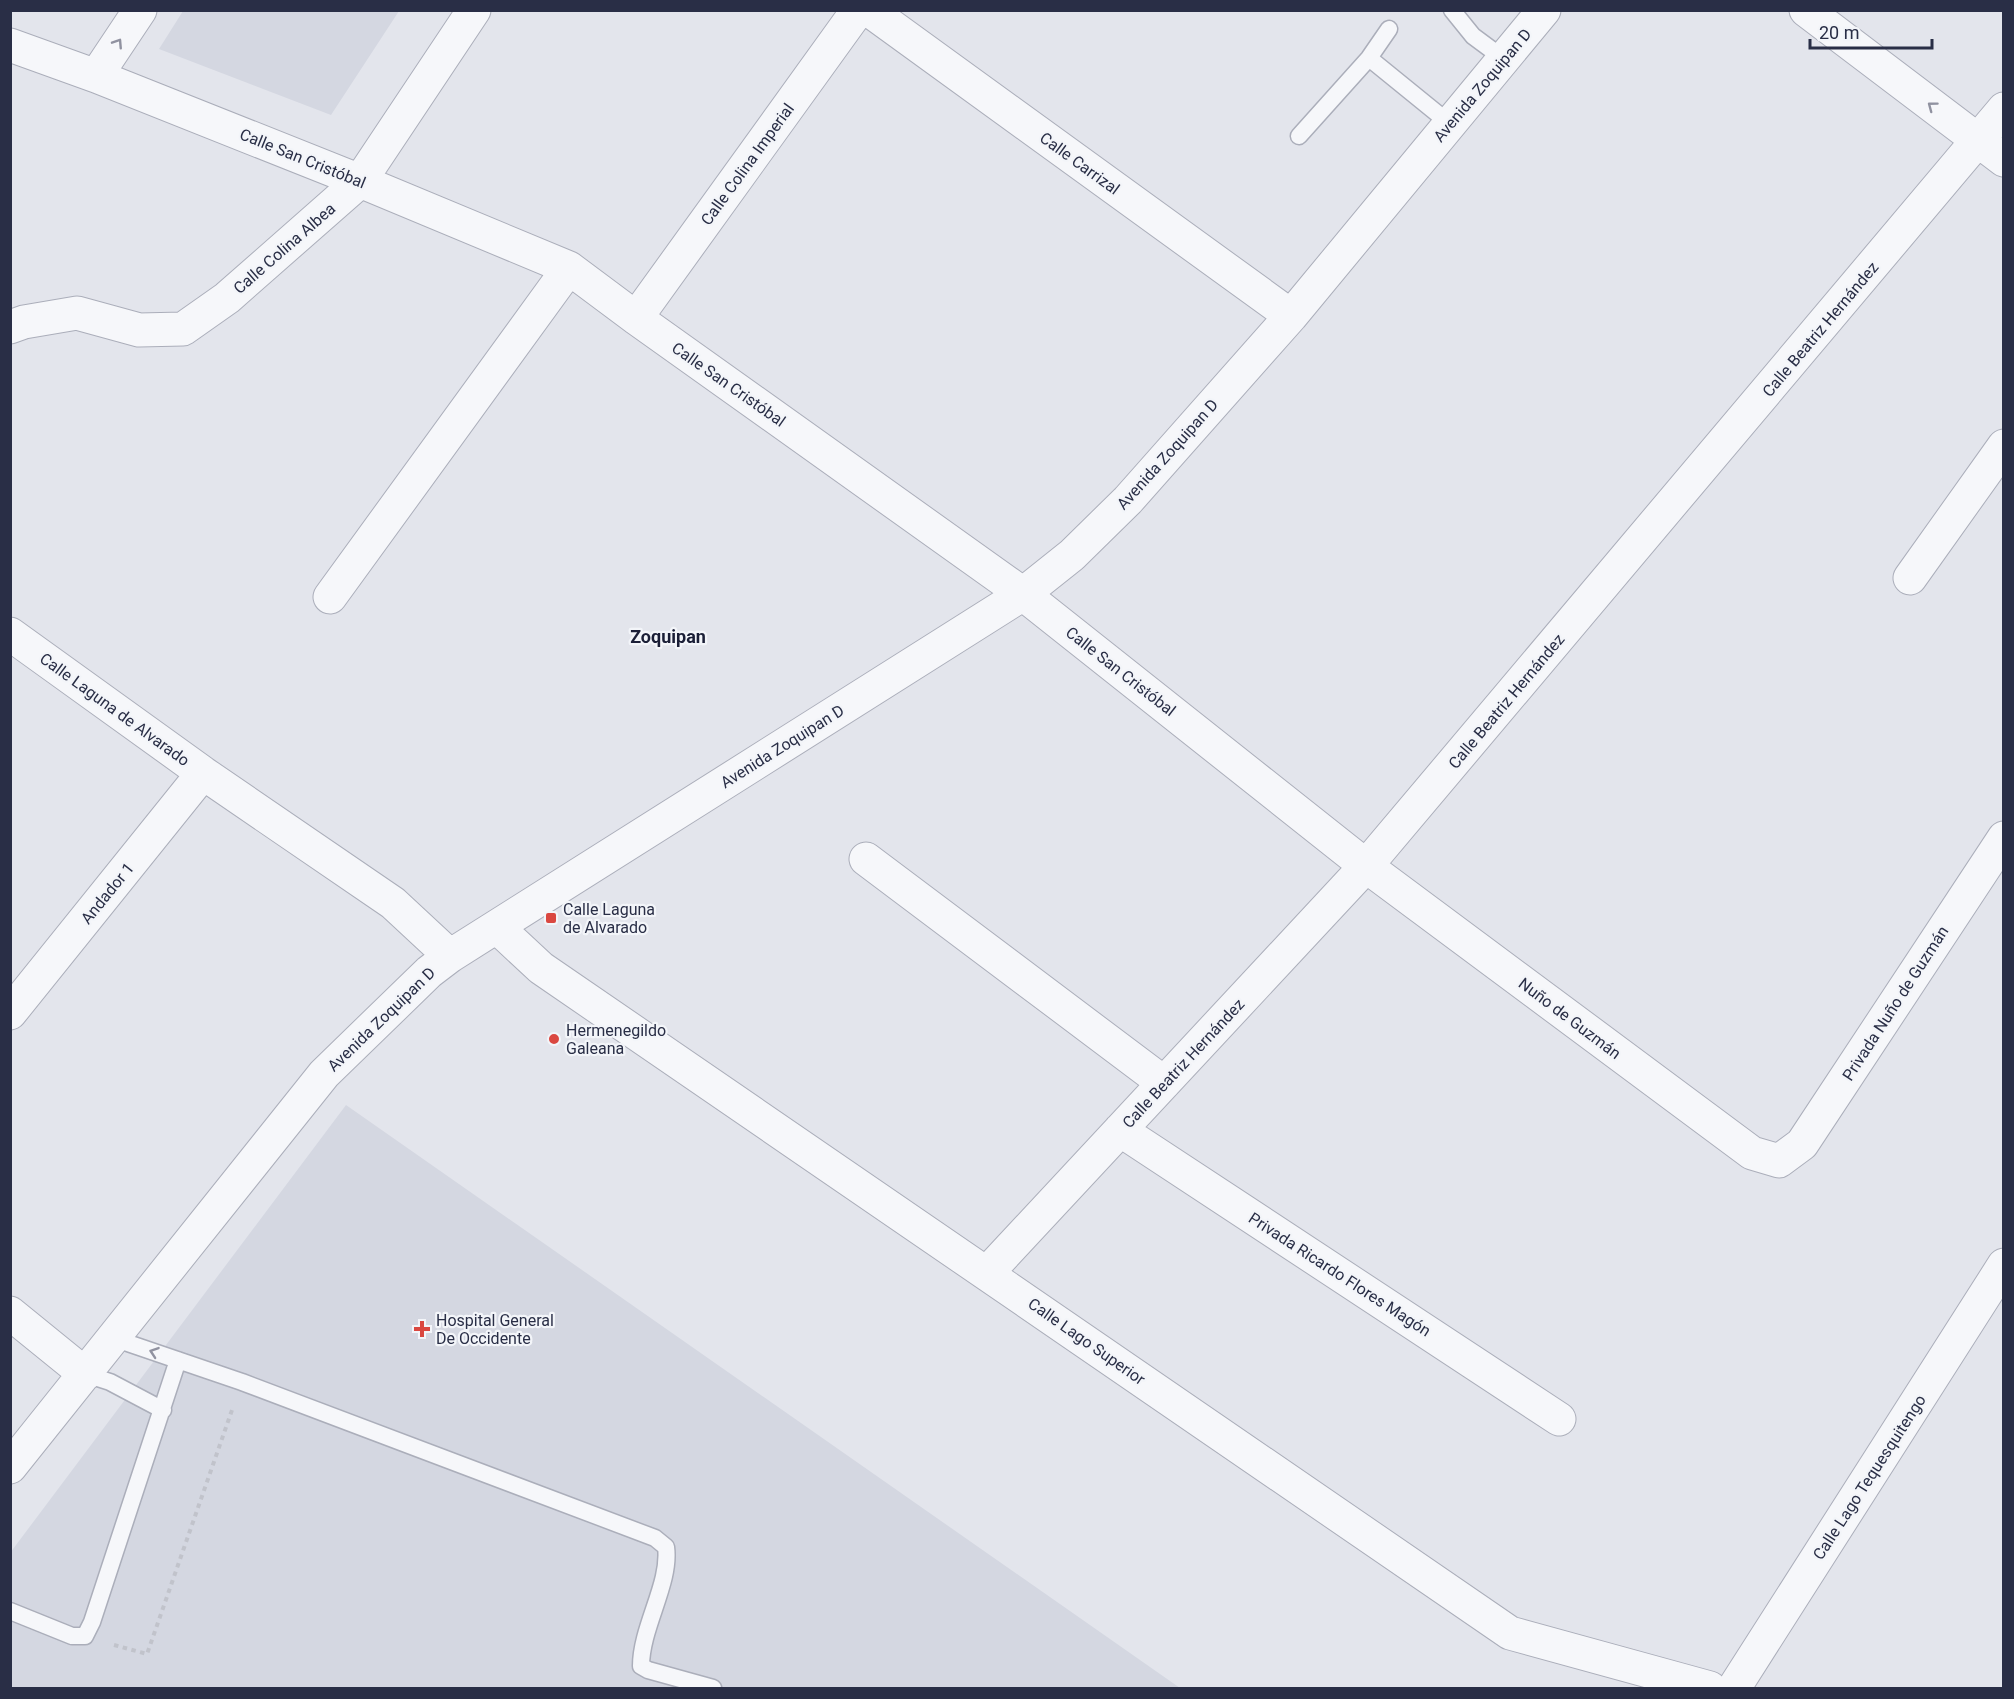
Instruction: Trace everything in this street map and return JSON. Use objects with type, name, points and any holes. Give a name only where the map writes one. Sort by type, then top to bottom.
[{"type":"street","points":[[96,76],[140,10]]},
{"type":"street","name":"Calle Colina Albea","points":[[10,327],[24,322],[77,313],[139,330],[183,329],[227,298],[360,181],[474,10]]},
{"type":"street","name":"Calle Colina Imperial","points":[[636,318],[858,10]]},
{"type":"street","name":"Calle Carrizal","points":[[868,10],[1292,316]]},
{"type":"street","name":"Avenida Zoquipan D","points":[[10,1467],[324,1074],[429,972],[450,956],[1023,594],[1072,555],[1128,500],[1292,316],[1544,10]]},
{"type":"street","points":[[1806,10],[1991,151]]},
{"type":"street","name":"Calle San Cristóbal","points":[[10,45],[96,76],[360,181],[569,268],[1023,594],[1366,866]]},
{"type":"street","name":"Calle Beatriz Hernández","points":[[987,1273],[1366,866],[1991,151],[2004,109]]},
{"type":"street","points":[[330,597],[569,268]]},
{"type":"street","points":[[1910,578],[2004,446]]},
{"type":"street","name":"Calle Laguna de Alvarado","points":[[10,634],[203,773],[393,903],[450,956]]},
{"type":"street","name":"Andador 1","points":[[10,1013],[203,773]]},
{"type":"street","name":"Privada Nuño de Guzmán","points":[[1779,1161],[1802,1144],[2004,838]]},
{"type":"street","points":[[866,860],[1164,1083]]},
{"type":"street","name":"Nuño de Guzmán","points":[[1366,866],[1752,1153],[1779,1161]]},
{"type":"street","name":"Calle Lago Superior","points":[[497,927],[541,968],[1510,1633],[1710,1689]]},
{"type":"street","name":"Privada Ricardo Flores Magón","points":[[1120,1130],[1559,1419]]},
{"type":"street","name":"Calle Lago Tequesquitengo","points":[[1734,1689],[2004,1265]]},
{"type":"street","points":[[10,1313],[85,1374]]},
{"type":"lane","points":[[1452,10],[1473,36],[1504,59]]},
{"type":"lane","points":[[1299,136],[1368,58],[1389,29]]},
{"type":"lane","points":[[1368,58],[1449,123]]},
{"type":"lane","points":[[113,1338],[242,1382],[655,1538],[666,1547],[668,1560],[641,1656],[641,1666],[713,1689]]},
{"type":"lane","points":[[10,1611],[72,1636],[85,1636],[92,1622],[178,1360]]},
{"type":"lane","points":[[85,1374],[110,1382],[163,1410]]},
{"type":"path","points":[[85,1636],[147,1654],[242,1382]]},
{"type":"shaded area","points":[[183,11],[399,11],[331,115],[159,49]]},
{"type":"shaded area","name":"Hospital General De Occidente","points":[[346,1105],[1180,1688],[11,1688],[10,1553]]},
{"type":"place","name":"Calle Laguna de Alvarado","points":[[551,918]]},
{"type":"place","name":"Hermenegildo Galeana","points":[[554,1039]]},
{"type":"place","name":"Hospital General De Occidente","points":[[422,1329]]},
{"type":"district","name":"Zoquipan","points":[[668,637]]}]
